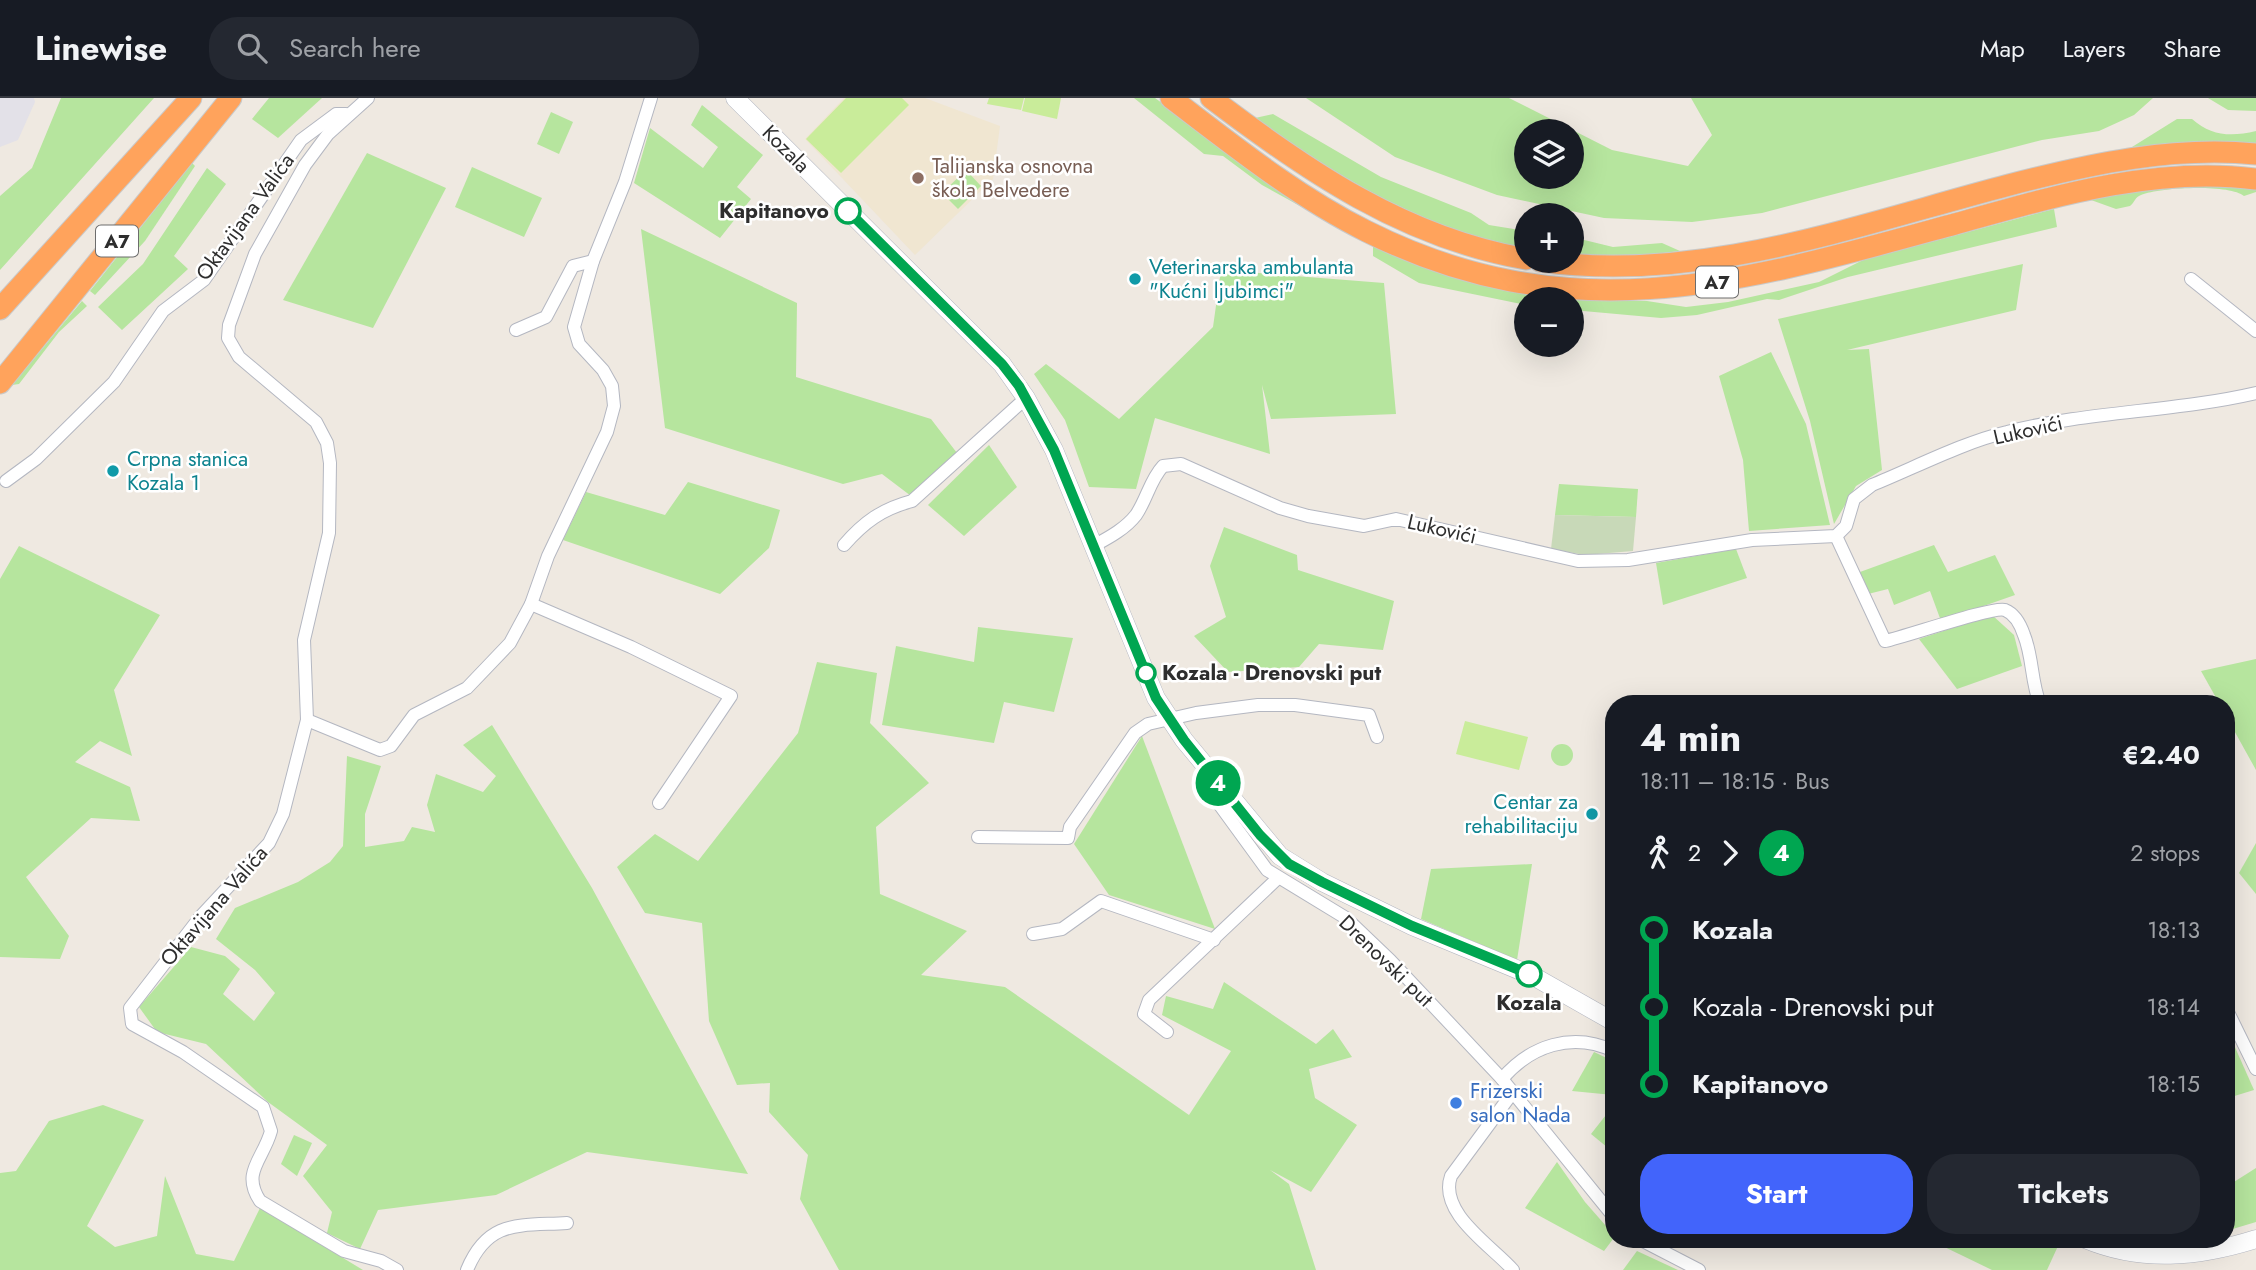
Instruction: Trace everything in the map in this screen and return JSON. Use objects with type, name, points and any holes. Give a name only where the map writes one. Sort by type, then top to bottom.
[{"type":"highway","name":"A7","points":[[0,309],[191,98]]},
{"type":"highway","name":"A7","points":[[0,383],[231,98]]},
{"type":"highway","name":"A7","points":[[1171,98],[1262,168],[1367,232],[1430,259],[1466,270],[1573,290],[1665,290],[1760,274],[2111,186],[2184,176],[2256,179]]},
{"type":"highway","points":[[1211,98],[1298,163],[1370,205],[1459,243],[1514,256]]},
{"type":"highway","name":"A7","points":[[1584,264],[1620,267],[1686,263],[1783,244],[2098,164],[2167,153],[2256,154]]},
{"type":"main road","name":"Kozala","points":[[736,98],[1002,364],[1026,398],[1054,450],[1144,670],[1170,720],[1269,845],[1300,871],[1412,926],[1533,976],[1605,1017]]},
{"type":"main road","points":[[2235,1245],[2256,1239]]},
{"type":"main road","points":[[2116,1248],[2166,1256],[2223,1248]]},
{"type":"street","name":"Oktavijana Valića","points":[[368,98],[346,114],[305,165],[255,254],[229,325],[228,338],[239,357],[304,410],[316,422],[327,443],[328,533],[304,640],[307,720],[283,814],[269,843],[201,916],[130,1008],[132,1024],[183,1052],[263,1107],[271,1131],[266,1147],[251,1174],[252,1188],[260,1201],[344,1251],[382,1261],[397,1270]]},
{"type":"street","points":[[307,720],[370,748],[380,750],[391,746],[414,715],[467,688],[510,643],[531,604],[548,556],[607,432],[614,406],[608,378],[579,344],[575,327],[593,261],[625,182],[651,98]]},
{"type":"street","name":"Oktavijana Valića","points":[[6,481],[36,458],[114,382],[163,312],[204,280],[301,140],[336,114],[346,114]]},
{"type":"street","points":[[516,330],[546,317],[573,266],[593,261]]},
{"type":"street","points":[[2191,279],[2256,331]]},
{"type":"street","name":"Lukovići","points":[[1095,545],[1118,532],[1135,515],[1155,475],[1163,466],[1181,464],[1280,508],[1308,516],[1364,526],[1396,519],[1578,561],[1628,561],[1752,540],[1836,536],[1846,526],[1854,499],[1872,485],[2005,432],[2108,414],[2202,405],[2256,393]]},
{"type":"street","points":[[844,545],[872,516],[912,500],[1026,398]]},
{"type":"street","points":[[1836,536],[1885,641],[2002,609],[2018,623],[2027,644],[2038,695]]},
{"type":"street","points":[[531,604],[631,647],[731,696],[659,803]]},
{"type":"street","points":[[978,836],[1068,838],[1070,827],[1135,733],[1148,724],[1222,709],[1295,705],[1369,715],[1377,737]]},
{"type":"street","name":"Drenovski put","points":[[1211,775],[1208,786],[1214,800],[1267,870],[1357,927],[1502,1079],[1605,1206]]},
{"type":"street","points":[[1167,1031],[1144,1014],[1149,1000],[1278,878]]},
{"type":"street","points":[[1033,934],[1062,929],[1101,901],[1214,940]]},
{"type":"street","points":[[2235,1026],[2256,1069]]},
{"type":"street","points":[[1502,1079],[1526,1055],[1545,1047],[1586,1041],[1605,1048]]},
{"type":"street","points":[[1513,1092],[1463,1158],[1451,1176],[1448,1188],[1450,1200],[1460,1216],[1513,1270]]},
{"type":"street","points":[[467,1270],[481,1242],[503,1227],[568,1223]]},
{"type":"street","points":[[1656,1248],[1699,1270]]},
{"type":"shaded area","points":[[0,98],[34,98],[35,102],[18,140],[0,147]]},
{"type":"shaded area","name":"Talijanska osnovna škola Belvedere","points":[[844,98],[925,98],[1000,126],[993,179],[915,255],[805,139]]},
{"type":"green space","points":[[61,98],[154,98],[0,270],[0,196],[32,168]]},
{"type":"green space","points":[[269,98],[322,98],[278,138],[252,119]]},
{"type":"green space","points":[[846,98],[902,98],[909,105],[841,173],[806,139]]},
{"type":"green space","points":[[989,98],[1024,98],[1021,110],[987,104]]},
{"type":"green space","points":[[1025,98],[1061,98],[1057,119],[1022,111]]},
{"type":"green space","points":[[1134,98],[1155,98],[1320,217],[1262,185],[1223,156],[1204,154]]},
{"type":"green space","points":[[1306,98],[1509,98],[1551,119],[1514,119],[1514,189],[1584,189],[1584,136],[1612,150],[1688,166],[1712,135],[1691,98],[2153,98],[2134,115],[2099,131],[2042,140],[1762,213],[1692,222],[1604,218],[1584,214],[1584,203],[1534,203],[1497,195],[1395,157]]},
{"type":"green space","points":[[2208,98],[2256,98],[2256,111],[2228,110]]},
{"type":"green space","points":[[702,105],[763,155],[737,187],[751,199],[720,238],[634,183],[650,128],[703,168],[718,147],[691,125]]},
{"type":"green space","points":[[551,112],[573,122],[559,154],[537,144]]},
{"type":"green space","points":[[1273,114],[1381,177],[1471,213],[1489,225],[1514,229],[1514,246],[1451,228],[1383,198],[1319,161],[1255,118]]},
{"type":"green space","points":[[2177,119],[2192,119],[2206,129],[2222,134],[2256,131],[2256,145],[2202,142],[2132,147]]},
{"type":"green space","points":[[367,153],[446,188],[373,328],[283,300]]},
{"type":"green space","points":[[192,163],[195,166],[145,241],[95,295],[90,291]]},
{"type":"green space","points":[[472,167],[542,198],[524,237],[455,207]]},
{"type":"green space","points":[[207,168],[226,184],[174,256],[188,269],[122,330],[98,307],[143,264]]},
{"type":"green space","points":[[966,170],[981,186],[958,209],[942,193]]},
{"type":"green space","points":[[2210,186],[2256,189],[2256,192],[2244,196],[2210,188],[2163,190],[2141,195],[2130,206],[2116,209],[2091,200],[2137,191]]},
{"type":"green space","points":[[2054,209],[2057,227],[1848,277],[1779,300],[1767,299],[1697,315],[1661,318],[1584,311],[1584,300],[1647,301],[1686,307],[1728,302],[1819,282],[1863,260]]},
{"type":"green space","points":[[641,229],[797,303],[796,377],[931,419],[957,453],[911,496],[882,474],[843,484],[665,428]]},
{"type":"green space","points":[[1584,240],[1613,247],[1662,243],[1680,251],[1630,257],[1584,255]]},
{"type":"green space","points":[[1373,246],[1444,274],[1514,291],[1514,303],[1419,283],[1373,256]]},
{"type":"green space","points":[[2023,264],[2016,310],[1847,350],[1869,349],[1882,470],[1856,486],[1834,524],[1810,421],[1778,319]]},
{"type":"green space","points":[[1221,270],[1384,283],[1396,414],[1271,419],[1262,385],[1270,454],[1155,418],[1136,489],[1089,487],[1065,420],[1034,374],[1046,364],[1119,419],[1213,327]]},
{"type":"green space","points":[[82,301],[87,306],[59,332],[19,384],[12,385]]},
{"type":"green space","points":[[1771,352],[1806,424],[1830,525],[1749,531],[1743,460],[1719,376]]},
{"type":"green space","points":[[989,445],[1017,487],[964,536],[928,505]]},
{"type":"green space","points":[[688,482],[780,510],[769,548],[720,594],[563,540],[586,492],[665,515]]},
{"type":"green space","points":[[1559,484],[1638,489],[1636,517],[1555,515]]},
{"type":"green space","points":[[1555,515],[1636,517],[1633,551],[1585,555],[1551,549]]},
{"type":"green space","points":[[1224,527],[1297,555],[1298,570],[1394,601],[1383,650],[1319,644],[1299,667],[1228,672],[1194,636],[1226,617],[1210,566]]},
{"type":"green space","points":[[1934,545],[1948,572],[1995,555],[2015,595],[1941,621],[1930,591],[1894,605],[1888,589],[1868,594],[1860,572]]},
{"type":"green space","points":[[19,546],[160,615],[114,690],[132,756],[100,741],[75,762],[130,787],[140,821],[91,818],[26,877],[69,936],[60,959],[0,957],[0,579]]},
{"type":"green space","points":[[1736,549],[1747,578],[1663,605],[1656,563]]},
{"type":"green space","points":[[1992,615],[2014,635],[2022,666],[1957,689],[1919,639]]},
{"type":"green space","points":[[978,627],[1073,638],[1054,712],[1004,702],[994,743],[882,725],[896,646],[974,662]]},
{"type":"green space","points":[[2256,659],[2256,770],[2235,732],[2235,695],[2214,695],[2201,671]]},
{"type":"green space","points":[[817,662],[877,673],[870,723],[929,783],[876,827],[880,894],[967,931],[921,975],[1005,987],[1189,1115],[1231,1051],[1162,1015],[1166,996],[1213,1009],[1224,982],[1316,1044],[1333,1029],[1352,1057],[1309,1069],[1315,1098],[1357,1125],[1311,1192],[1270,1170],[1289,1184],[1316,1270],[839,1270],[800,1199],[808,1155],[769,1112],[770,1083],[737,1085],[709,1021],[702,923],[645,913],[617,867],[655,834],[698,861],[798,733]]},
{"type":"green space","points":[[1465,721],[1528,737],[1519,770],[1456,754]]},
{"type":"green space","points":[[492,725],[592,888],[748,1174],[587,1152],[496,1195],[378,1210],[360,1249],[327,1233],[332,1212],[303,1176],[327,1145],[268,1102],[206,1044],[157,1032],[139,1007],[191,947],[225,956],[240,969],[223,994],[254,1021],[275,993],[255,970],[216,939],[235,908],[298,882],[330,862],[343,846],[347,756],[381,766],[365,814],[365,847],[404,841],[412,827],[435,832],[427,805],[436,774],[483,792],[496,776],[463,745]]},
{"type":"green space","points":[[1142,736],[1215,929],[1109,895],[1074,844]]},
{"type":"green space","points":[[1562,744],[1570,747],[1573,755],[1570,763],[1562,766],[1554,763],[1551,755],[1554,747]]},
{"type":"green space","points":[[2256,843],[2256,894],[2239,873]]},
{"type":"green space","points":[[1532,864],[1517,960],[1421,919],[1431,869]]},
{"type":"green space","points":[[2235,1047],[2254,1090],[2235,1096]]},
{"type":"green space","points":[[1594,1052],[1605,1057],[1605,1094],[1572,1091]]},
{"type":"green space","points":[[103,1105],[144,1120],[87,1226],[115,1247],[157,1236],[165,1176],[196,1254],[234,1261],[260,1208],[363,1270],[0,1270],[0,1173],[16,1171],[49,1121]]},
{"type":"green space","points":[[1605,1116],[1605,1145],[1591,1134]]},
{"type":"green space","points":[[294,1135],[312,1143],[297,1176],[281,1164]]},
{"type":"green space","points":[[1557,1162],[1605,1225],[1606,1248],[1604,1251],[1525,1208]]},
{"type":"green space","points":[[2256,1168],[2256,1222],[2235,1228],[2235,1181]]},
{"type":"green space","points":[[1947,1248],[2057,1248],[2047,1270],[1992,1270]]},
{"type":"green space","points":[[1637,1251],[1678,1270],[1623,1270]]},
{"type":"bus line","name":"4","points":[[848,211],[971,332],[1019,386],[1074,494],[1156,698],[1184,740],[1260,835],[1280,856],[1300,871],[1412,926],[1529,974]]},
{"type":"place","name":"Talijanska osnovna škola Belvedere","points":[[918,178]]},
{"type":"place","name":"Kapitanovo","points":[[848,211]]},
{"type":"place","name":"Veterinarska ambulanta \"Kućni ljubimci\"","points":[[1135,279]]},
{"type":"place","name":"Crpna stanica Kozala 1","points":[[113,471]]},
{"type":"place","name":"Kozala - Drenovski put","points":[[1146,673]]},
{"type":"place","name":"Centar za rehabilitaciju","points":[[1592,814]]},
{"type":"place","name":"Kozala","points":[[1529,974]]},
{"type":"place","name":"Frizerski salon Nada","points":[[1456,1103]]}]
